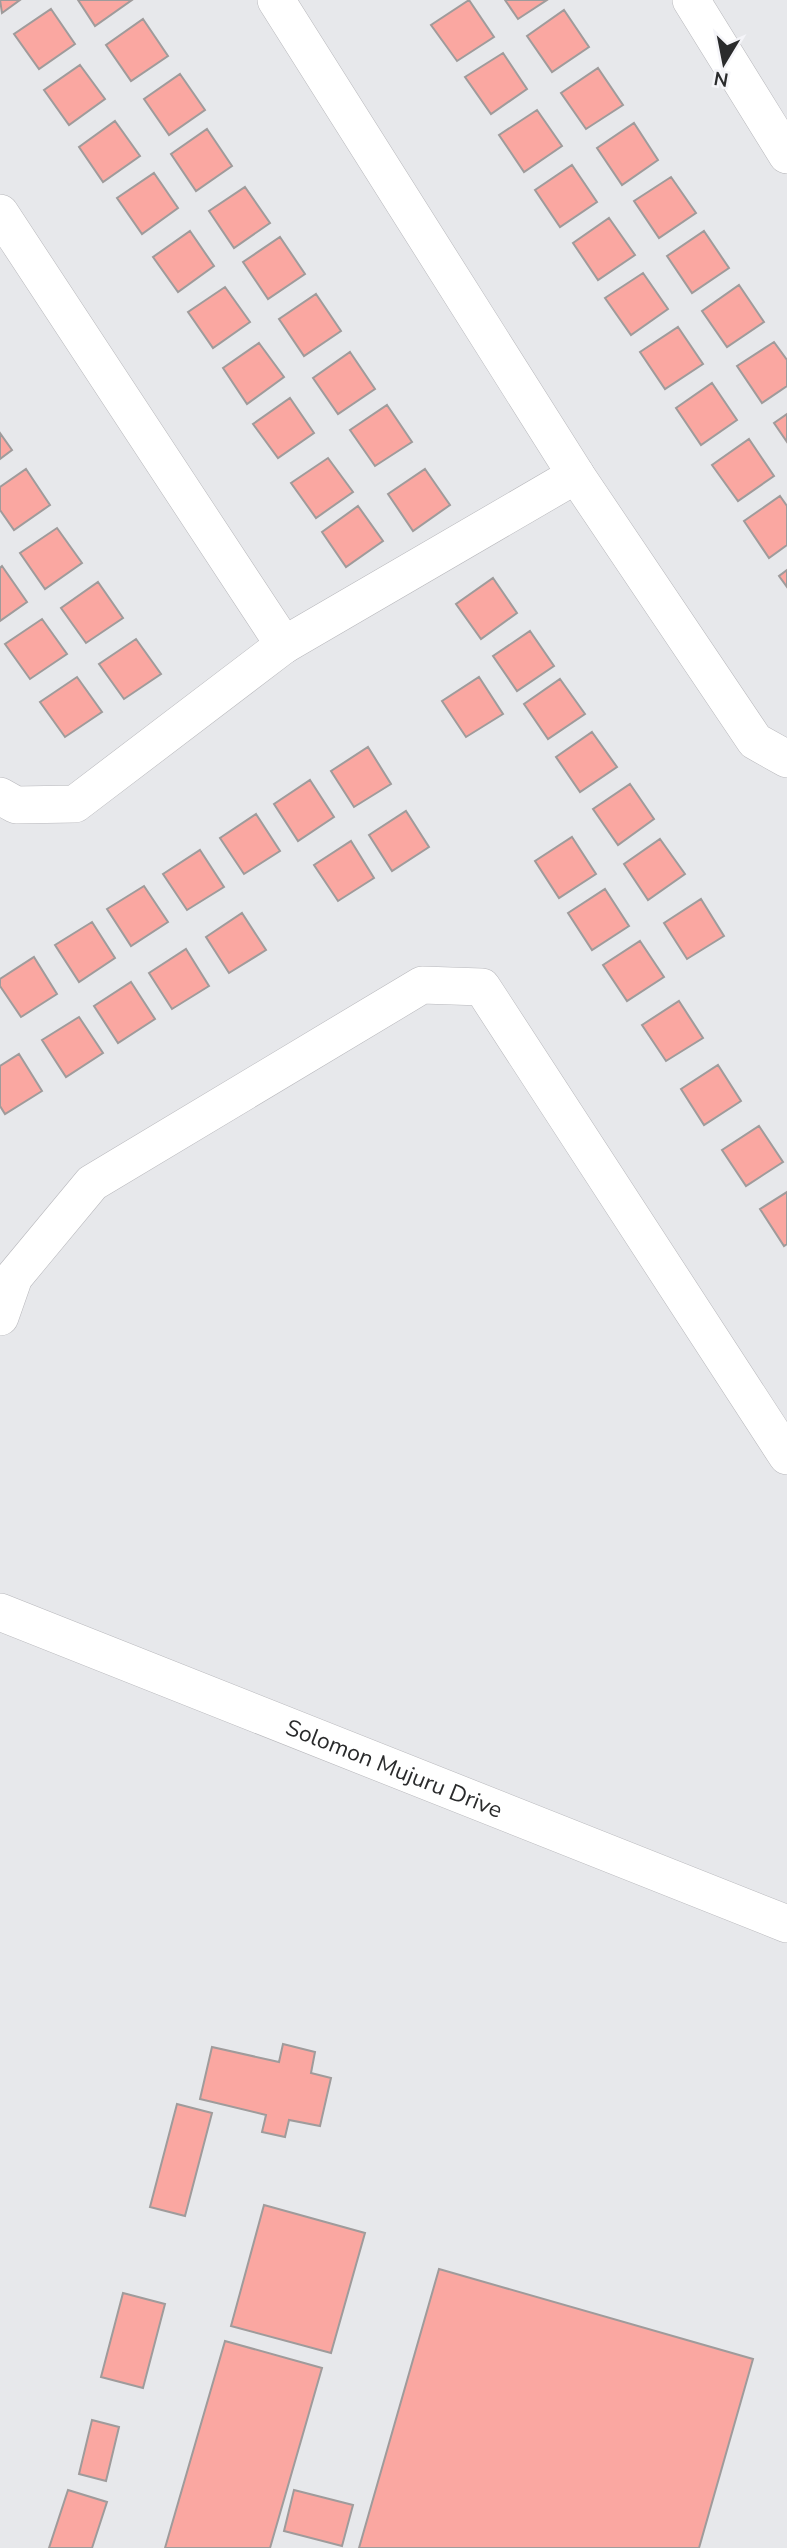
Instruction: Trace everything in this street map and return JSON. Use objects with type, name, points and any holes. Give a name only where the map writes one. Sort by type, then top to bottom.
[{"type":"street","points":[[276,0],[576,475],[755,741],[787,760]]},
{"type":"street","points":[[691,0],[787,155]]},
{"type":"street","points":[[0,214],[284,645]]},
{"type":"street","points":[[0,796],[16,805],[75,804],[284,645],[576,475]]},
{"type":"street","points":[[0,1317],[14,1277],[92,1183],[422,985],[482,987],[787,1456]]},
{"type":"street","name":"Solomon Mujuru Drive","points":[[0,1612],[787,1924]]},
{"type":"building","points":[[0,0],[20,0],[2,13]]},
{"type":"building","points":[[78,0],[132,0],[95,26]]},
{"type":"building","points":[[469,0],[494,37],[457,61],[431,25]]},
{"type":"building","points":[[505,0],[547,0],[518,19]]},
{"type":"building","points":[[51,9],[75,44],[39,69],[14,34]]},
{"type":"building","points":[[564,10],[589,47],[552,72],[527,36]]},
{"type":"building","points":[[143,19],[168,56],[131,81],[106,45]]},
{"type":"building","points":[[503,53],[527,89],[491,114],[465,77]]},
{"type":"building","points":[[80,65],[105,99],[69,125],[44,90]]},
{"type":"building","points":[[598,68],[623,105],[586,129],[561,93]]},
{"type":"building","points":[[180,74],[205,110],[169,135],[144,99]]},
{"type":"building","points":[[537,110],[562,146],[524,172],[499,135]]},
{"type":"building","points":[[115,121],[140,156],[103,182],[79,147]]},
{"type":"building","points":[[634,123],[658,160],[622,185],[597,148]]},
{"type":"building","points":[[207,129],[232,166],[196,191],[171,154]]},
{"type":"building","points":[[572,165],[597,202],[560,227],[535,190]]},
{"type":"building","points":[[154,173],[178,208],[142,234],[117,198]]},
{"type":"building","points":[[671,177],[696,213],[659,238],[634,201]]},
{"type":"building","points":[[245,187],[270,223],[234,248],[209,211]]},
{"type":"building","points":[[609,218],[635,255],[598,280],[573,243]]},
{"type":"building","points":[[190,231],[214,266],[178,292],[153,257]]},
{"type":"building","points":[[704,231],[729,268],[692,293],[667,256]]},
{"type":"building","points":[[280,237],[305,274],[268,299],[243,262]]},
{"type":"building","points":[[643,273],[668,309],[631,335],[605,298]]},
{"type":"building","points":[[739,285],[764,322],[727,347],[702,311]]},
{"type":"building","points":[[225,287],[250,322],[213,348],[188,312]]},
{"type":"building","points":[[316,294],[341,331],[304,356],[279,319]]},
{"type":"building","points":[[678,327],[703,364],[665,389],[640,352]]},
{"type":"building","points":[[774,342],[787,360],[787,386],[762,403],[737,366]]},
{"type":"building","points":[[259,343],[284,377],[247,404],[223,368]]},
{"type":"building","points":[[350,352],[375,389],[338,414],[313,378]]},
{"type":"building","points":[[712,383],[737,420],[701,445],[676,408]]},
{"type":"building","points":[[290,398],[314,433],[278,458],[253,424]]},
{"type":"building","points":[[387,405],[412,442],[375,466],[350,430]]},
{"type":"building","points":[[787,414],[787,442],[774,423]]},
{"type":"building","points":[[0,433],[12,450],[0,459]]},
{"type":"building","points":[[749,439],[774,476],[738,501],[712,465]]},
{"type":"building","points":[[328,458],[353,492],[316,518],[291,483]]},
{"type":"building","points":[[26,469],[50,505],[14,530],[0,510],[0,487]]},
{"type":"building","points":[[425,469],[450,505],[413,531],[388,494]]},
{"type":"building","points":[[780,496],[787,506],[787,545],[769,558],[744,521]]},
{"type":"building","points":[[358,506],[383,541],[346,567],[322,532]]},
{"type":"building","points":[[57,528],[82,563],[45,589],[20,553]]},
{"type":"building","points":[[2,566],[27,602],[0,621],[0,568]]},
{"type":"building","points":[[787,570],[787,587],[779,576]]},
{"type":"building","points":[[493,578],[517,613],[481,639],[456,604]]},
{"type":"building","points":[[98,582],[123,618],[86,643],[61,608]]},
{"type":"building","points":[[42,619],[67,654],[30,679],[5,644]]},
{"type":"building","points":[[530,631],[554,666],[517,691],[493,656]]},
{"type":"building","points":[[136,639],[161,674],[124,699],[99,664]]},
{"type":"building","points":[[77,677],[102,712],[65,737],[40,702]]},
{"type":"building","points":[[479,677],[503,714],[466,737],[442,701]]},
{"type":"building","points":[[560,679],[585,714],[548,739],[524,704]]},
{"type":"building","points":[[592,732],[617,767],[580,792],[556,757]]},
{"type":"building","points":[[368,747],[391,784],[354,807],[331,771]]},
{"type":"building","points":[[310,780],[334,817],[298,841],[274,804]]},
{"type":"building","points":[[630,784],[654,819],[618,845],[593,809]]},
{"type":"building","points":[[406,811],[429,847],[392,871],[369,835]]},
{"type":"building","points":[[256,814],[280,851],[244,874],[220,838]]},
{"type":"building","points":[[572,837],[596,874],[559,898],[535,861]]},
{"type":"building","points":[[660,839],[685,874],[648,900],[624,864]]},
{"type":"building","points":[[351,841],[374,878],[338,901],[314,865]]},
{"type":"building","points":[[200,850],[224,887],[187,910],[163,874]]},
{"type":"building","points":[[144,886],[168,922],[131,946],[107,909]]},
{"type":"building","points":[[605,889],[629,926],[592,950],[568,913]]},
{"type":"building","points":[[701,899],[724,936],[687,959],[664,923]]},
{"type":"building","points":[[242,913],[266,950],[229,973],[206,937]]},
{"type":"building","points":[[92,922],[115,958],[79,982],[55,945]]},
{"type":"building","points":[[640,941],[664,977],[627,1001],[603,965]]},
{"type":"building","points":[[186,949],[209,986],[172,1009],[149,973]]},
{"type":"building","points":[[34,957],[57,994],[21,1017],[0,986],[0,979]]},
{"type":"building","points":[[131,982],[155,1019],[118,1043],[94,1006]]},
{"type":"building","points":[[679,1001],[703,1038],[666,1061],[642,1025]]},
{"type":"building","points":[[79,1017],[103,1053],[66,1077],[42,1040]]},
{"type":"building","points":[[19,1054],[42,1091],[5,1114],[0,1106],[0,1066]]},
{"type":"building","points":[[718,1065],[741,1101],[704,1125],[681,1089]]},
{"type":"building","points":[[759,1126],[783,1162],[746,1186],[722,1150]]},
{"type":"building","points":[[787,1192],[787,1244],[784,1246],[760,1209]]},
{"type":"building","points":[[283,2044],[315,2052],[311,2073],[331,2078],[320,2126],[289,2120],[285,2137],[262,2132],[266,2115],[200,2099],[212,2047],[279,2062]]},
{"type":"building","points":[[177,2104],[212,2113],[185,2216],[150,2207]]},
{"type":"building","points":[[264,2205],[365,2233],[331,2353],[231,2326]]},
{"type":"building","points":[[439,2269],[753,2359],[699,2548],[359,2548]]},
{"type":"building","points":[[123,2293],[165,2304],[143,2388],[101,2377]]},
{"type":"building","points":[[225,2341],[322,2368],[270,2548],[165,2548]]},
{"type":"building","points":[[92,2420],[119,2427],[106,2481],[79,2474]]},
{"type":"building","points":[[68,2490],[107,2502],[92,2548],[49,2548]]},
{"type":"building","points":[[294,2490],[353,2505],[342,2546],[284,2531]]}]
